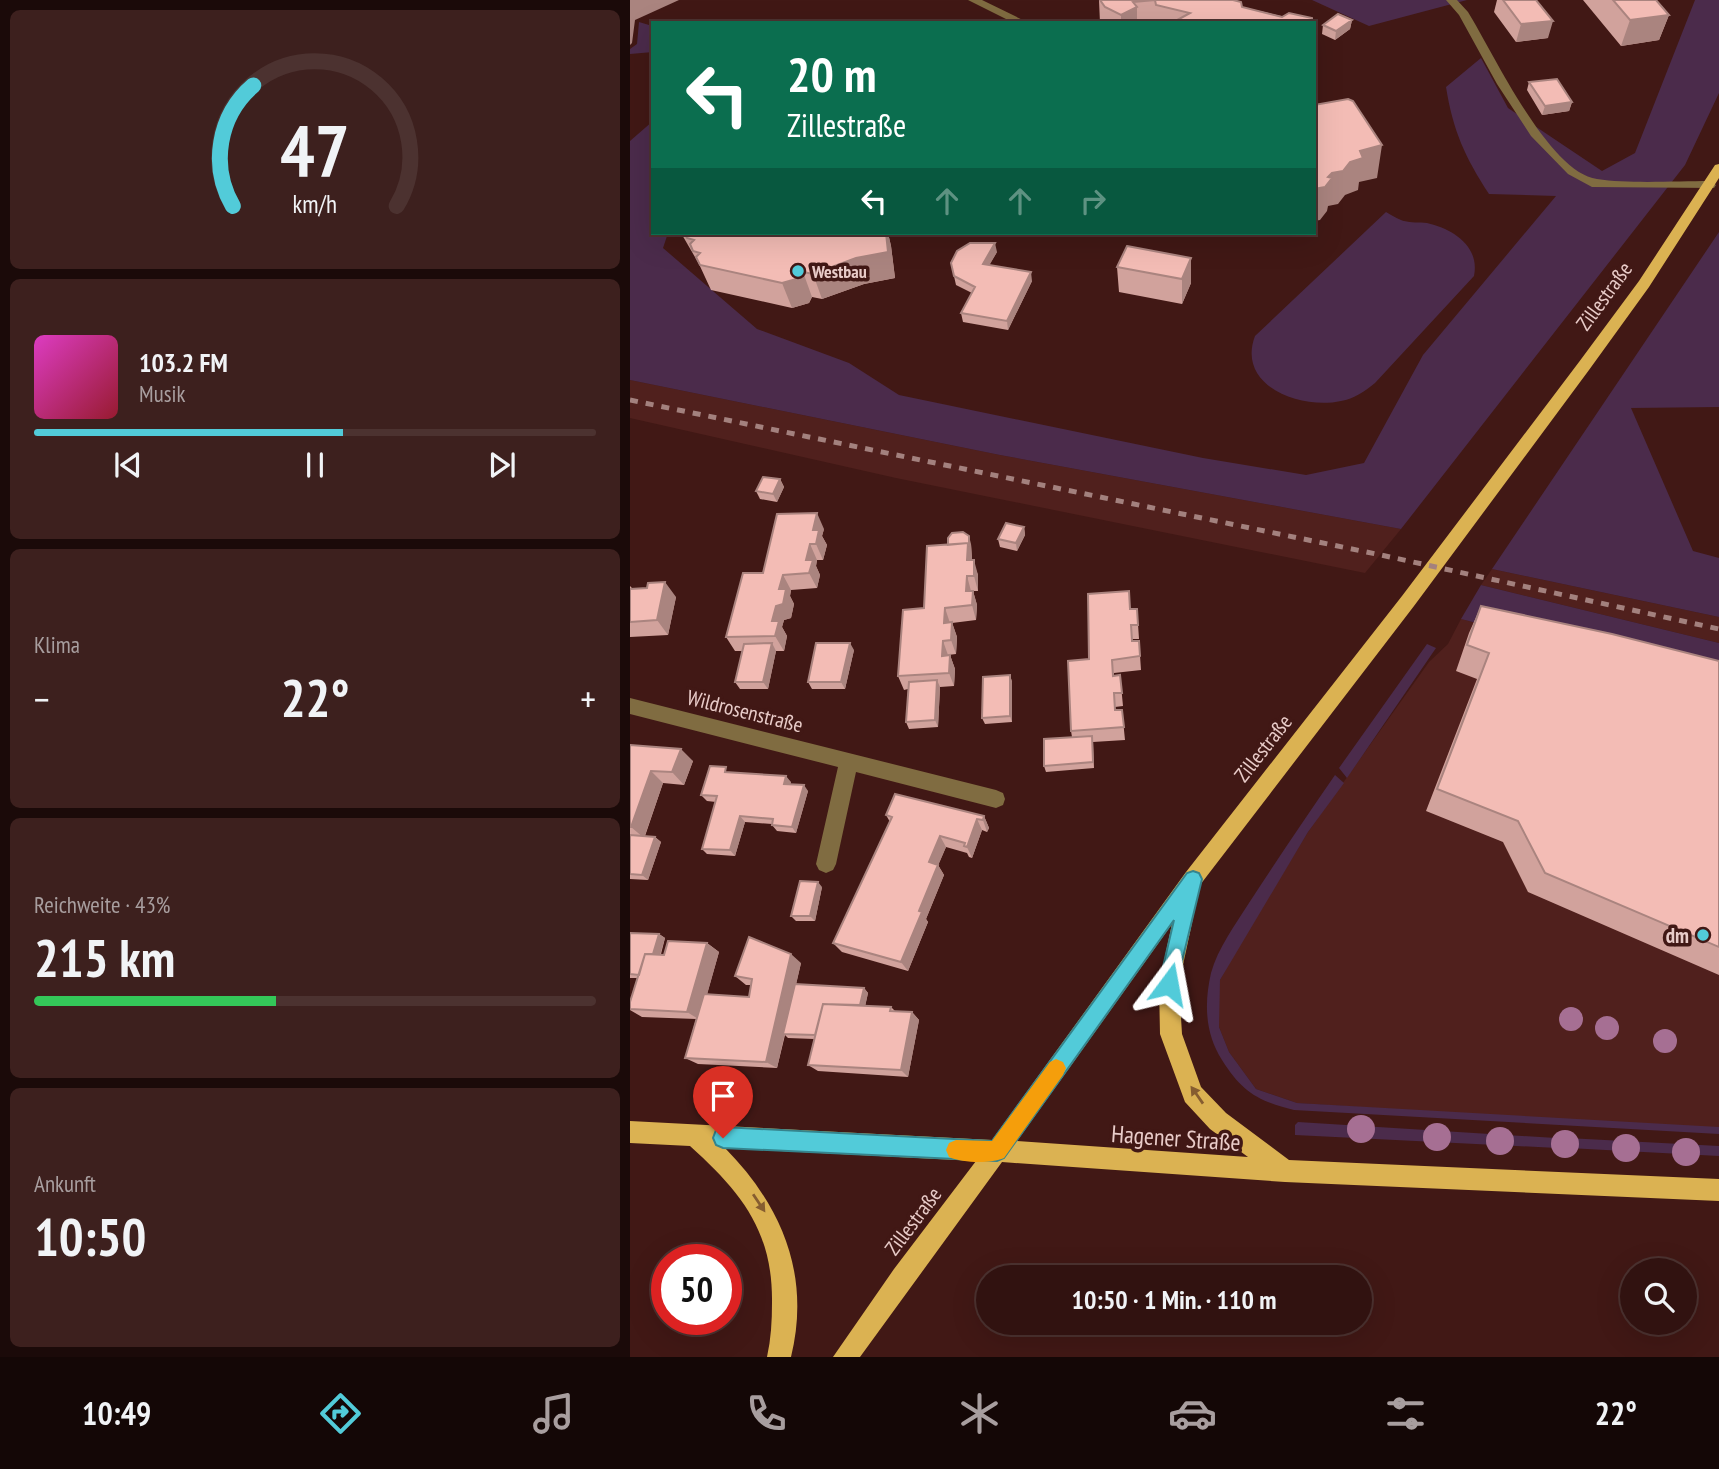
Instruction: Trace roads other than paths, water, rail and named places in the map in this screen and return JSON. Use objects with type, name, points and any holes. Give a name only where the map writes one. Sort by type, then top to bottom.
[{"type":"main road","name":"Zillestraße","points":[[845,1357],[1193,879],[1408,601],[1584,366],[1644,284],[1719,168]]},
{"type":"main road","points":[[1193,879],[1169,984],[1171,1034],[1193,1094],[1218,1121],[1285,1171]]},
{"type":"main road","name":"Hagener Straße","points":[[630,1132],[997,1151],[1285,1171],[1719,1190]]},
{"type":"main road","points":[[695,1136],[728,1164],[760,1203],[770,1222],[778,1245],[786,1289],[779,1357]]},
{"type":"street","points":[[973,0],[1020,21]]},
{"type":"street","points":[[1451,0],[1464,14],[1537,136],[1574,176],[1592,183],[1710,184]]},
{"type":"street","name":"Wildrosenstraße","points":[[630,706],[996,799]]},
{"type":"street","points":[[826,864],[849,761]]},
{"type":"railway","points":[[630,400],[1381,555],[1719,629]]},
{"type":"place","name":"Westbau","points":[[798,271]]},
{"type":"place","name":"dm","points":[[1703,935]]}]
